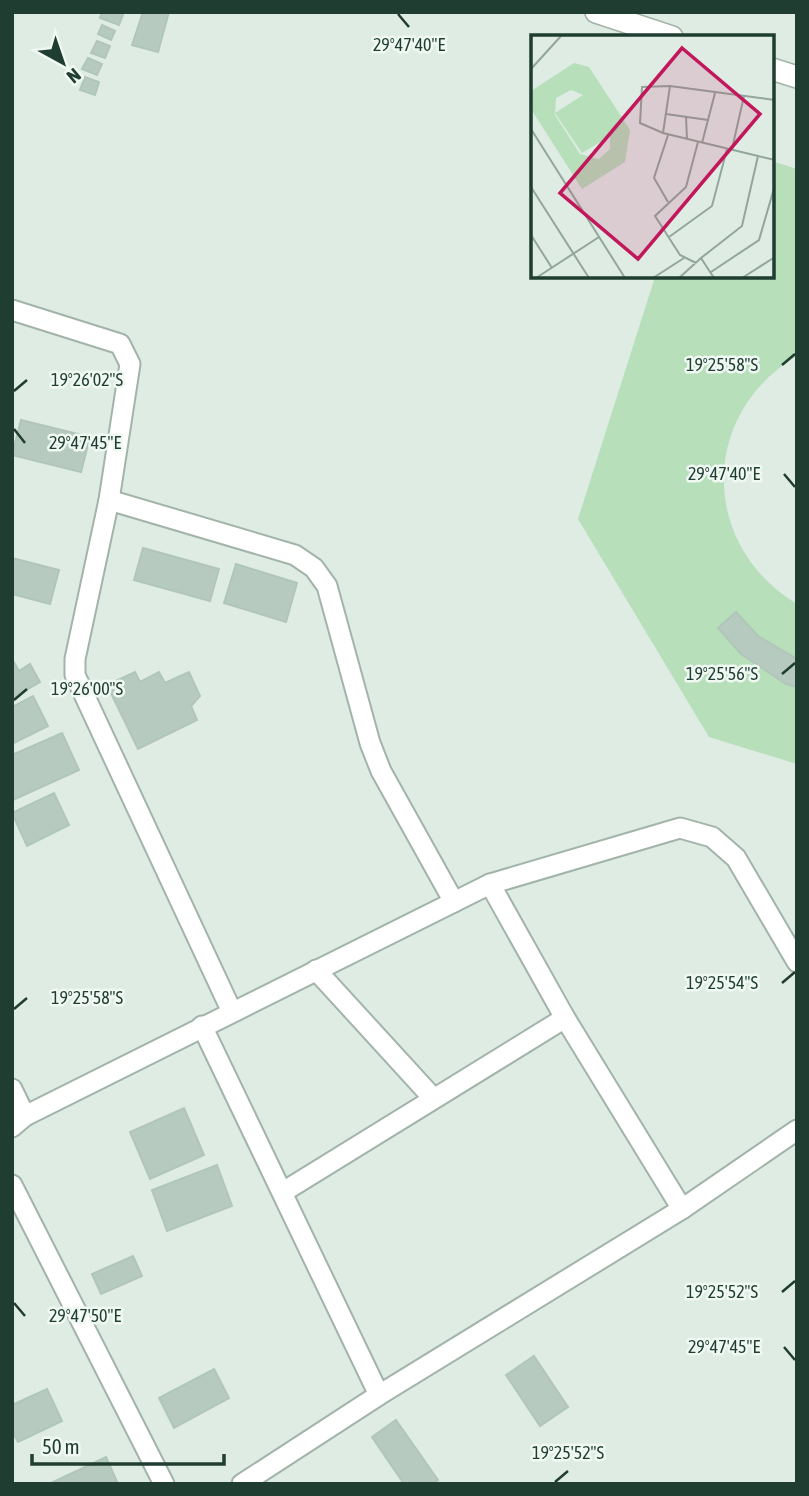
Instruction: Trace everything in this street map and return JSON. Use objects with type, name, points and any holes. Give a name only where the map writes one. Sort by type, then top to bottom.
[{"type":"street","points":[[596,12],[666,35]]},
{"type":"street","points":[[774,70],[797,77]]},
{"type":"street","points":[[12,310],[120,344],[130,364],[108,500],[75,659],[75,675],[232,1012]]},
{"type":"street","points":[[108,500],[295,555],[314,568],[327,586],[370,743],[381,771],[454,902]]},
{"type":"street","points":[[12,1089],[19,1121],[202,1026],[490,884],[680,828],[712,837],[736,858],[797,962]]},
{"type":"street","points":[[490,884],[565,1018],[682,1209]]},
{"type":"street","points":[[316,970],[433,1098]]},
{"type":"street","points":[[283,1192],[565,1018]]},
{"type":"street","points":[[202,1026],[379,1395]]},
{"type":"street","points":[[243,1484],[379,1395],[682,1209],[797,1130]]},
{"type":"street","points":[[12,1185],[164,1484]]},
{"type":"green space","points":[[774,162],[797,169],[797,356],[765,381],[742,411],[728,445],[724,480],[729,515],[742,549],[765,579],[797,604],[797,764],[709,737],[578,519],[655,278],[774,278]]},
{"type":"building","points":[[102,12],[124,12],[119,25],[100,18]]},
{"type":"building","points":[[143,12],[169,12],[158,52],[132,45]]},
{"type":"building","points":[[102,25],[115,31],[111,40],[98,34]]},
{"type":"building","points":[[97,41],[110,46],[105,58],[91,53]]},
{"type":"building","points":[[88,58],[102,64],[97,75],[82,69]]},
{"type":"building","points":[[85,77],[99,82],[95,95],[80,90]]},
{"type":"building","points":[[21,420],[90,437],[81,472],[12,455]]},
{"type":"building","points":[[143,548],[219,569],[210,601],[134,580]]},
{"type":"building","points":[[12,558],[59,570],[50,604],[12,594]]},
{"type":"building","points":[[236,564],[297,583],[286,622],[224,603]]},
{"type":"building","points":[[736,612],[758,636],[797,659],[797,687],[786,684],[741,654],[718,628]]},
{"type":"building","points":[[12,659],[19,671],[30,664],[40,682],[12,698]]},
{"type":"building","points":[[135,672],[140,682],[159,672],[165,683],[189,672],[200,696],[191,706],[197,720],[138,749],[107,685]]},
{"type":"building","points":[[33,696],[48,726],[12,744],[12,707]]},
{"type":"building","points":[[62,733],[79,770],[13,800],[12,755]]},
{"type":"building","points":[[54,793],[69,825],[27,846],[12,813]]},
{"type":"building","points":[[184,1108],[204,1155],[150,1179],[130,1132]]},
{"type":"building","points":[[217,1165],[232,1206],[167,1231],[152,1190]]},
{"type":"building","points":[[133,1256],[142,1276],[101,1294],[92,1274]]},
{"type":"building","points":[[534,1356],[568,1407],[540,1426],[506,1375]]},
{"type":"building","points":[[214,1369],[229,1398],[174,1428],[159,1398]]},
{"type":"building","points":[[47,1389],[62,1421],[18,1442],[12,1431],[12,1405]]},
{"type":"building","points":[[396,1420],[438,1480],[433,1484],[404,1484],[372,1437]]},
{"type":"building","points":[[106,1457],[118,1484],[49,1484]]}]
